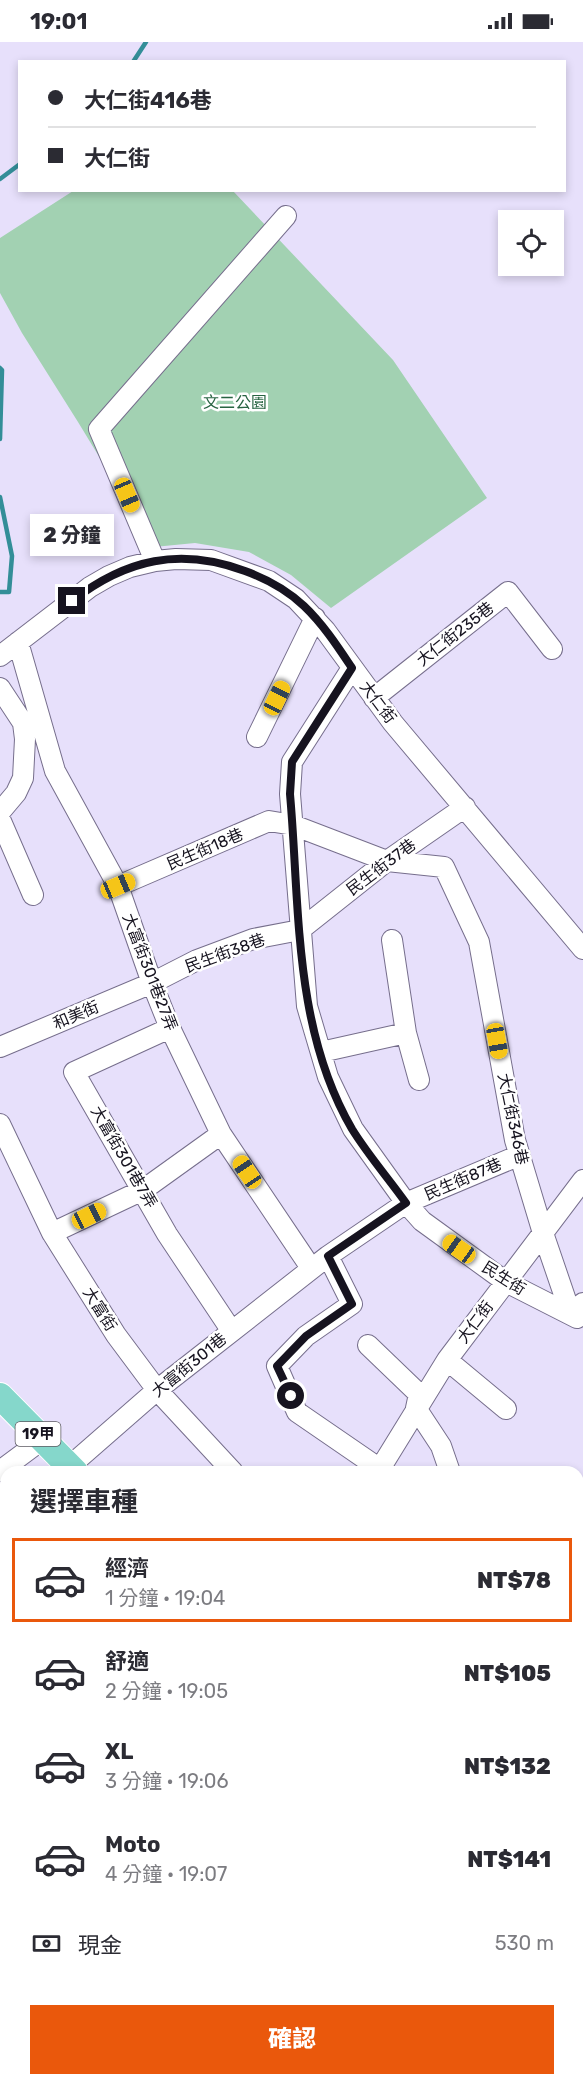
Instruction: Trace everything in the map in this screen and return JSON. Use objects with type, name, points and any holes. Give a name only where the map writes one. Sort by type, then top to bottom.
[{"type":"main road","name":"19甲","points":[[0,1396],[70,1466]]},
{"type":"street","points":[[155,561],[99,429],[286,216]]},
{"type":"street","name":"大仁街","points":[[0,656],[90,587],[130,567],[155,561],[193,559],[224,563],[269,581],[296,599],[315,618],[374,698],[583,949]]},
{"type":"street","name":"大仁街235巷","points":[[374,698],[508,592],[552,649]]},
{"type":"street","points":[[258,737],[315,618]]},
{"type":"street","name":"大富街301巷27弄","points":[[18,642],[55,771],[118,886],[170,1028],[221,1134]]},
{"type":"street","name":"民生街","points":[[352,668],[292,762],[290,794],[307,1006],[328,1077],[352,1129],[406,1203],[422,1221],[506,1282],[579,1313]]},
{"type":"street","points":[[0,688],[23,723],[25,758],[23,778],[16,793],[0,812]]},
{"type":"street","name":"民生街37巷","points":[[300,930],[387,861],[465,807]]},
{"type":"street","points":[[0,819],[33,895]]},
{"type":"street","name":"民生街18巷","points":[[118,886],[269,821],[293,825]]},
{"type":"street","name":"大仁街346巷","points":[[293,825],[387,861],[444,867],[479,942],[515,1140],[543,1233],[579,1313]]},
{"type":"street","name":"民生街38巷","points":[[152,983],[197,960],[253,939],[300,930]]},
{"type":"street","points":[[392,940],[406,1033],[419,1080]]},
{"type":"street","name":"和美街","points":[[0,1047],[152,983]]},
{"type":"street","name":"大富街301巷7弄","points":[[170,1028],[74,1072],[167,1234],[231,1330]]},
{"type":"street","points":[[321,1052],[406,1033]]},
{"type":"street","name":"大富街","points":[[0,1124],[52,1233],[116,1335],[157,1390],[227,1466]]},
{"type":"street","points":[[52,1233],[143,1190],[221,1134],[311,1268]]},
{"type":"street","name":"民生街87巷","points":[[406,1203],[520,1155]]},
{"type":"street","name":"大仁街","points":[[381,1466],[447,1360],[583,1180]]},
{"type":"street","name":"大富街301巷","points":[[76,1466],[157,1390],[231,1330],[311,1268],[406,1203]]},
{"type":"street","points":[[328,1256],[352,1304],[306,1336],[277,1366],[297,1412],[373,1466]]},
{"type":"street","points":[[368,1345],[419,1394],[416,1408],[441,1446],[448,1466]]},
{"type":"street","points":[[447,1360],[506,1409]]},
{"type":"street","points":[[7,1466],[43,1439]]},
{"type":"green space","name":"文二公園","points":[[71,192],[234,192],[393,360],[487,498],[331,608],[291,575],[249,552],[195,543],[154,547],[22,333],[0,293],[0,238]]},
{"type":"waterway","points":[[134,60],[146,42]]},
{"type":"waterway","points":[[0,179],[18,166]]},
{"type":"waterway","points":[[0,368],[2,370],[0,439]]},
{"type":"waterway","points":[[0,497],[12,556],[9,592],[0,592]]},
{"type":"route","points":[[72,601],[90,587],[130,567],[176,559],[211,560],[224,563],[269,581],[296,599],[325,630],[352,668],[292,762],[290,794],[307,1006],[328,1077],[352,1129],[406,1203],[328,1256],[352,1304],[306,1336],[277,1366],[291,1396]]}]
